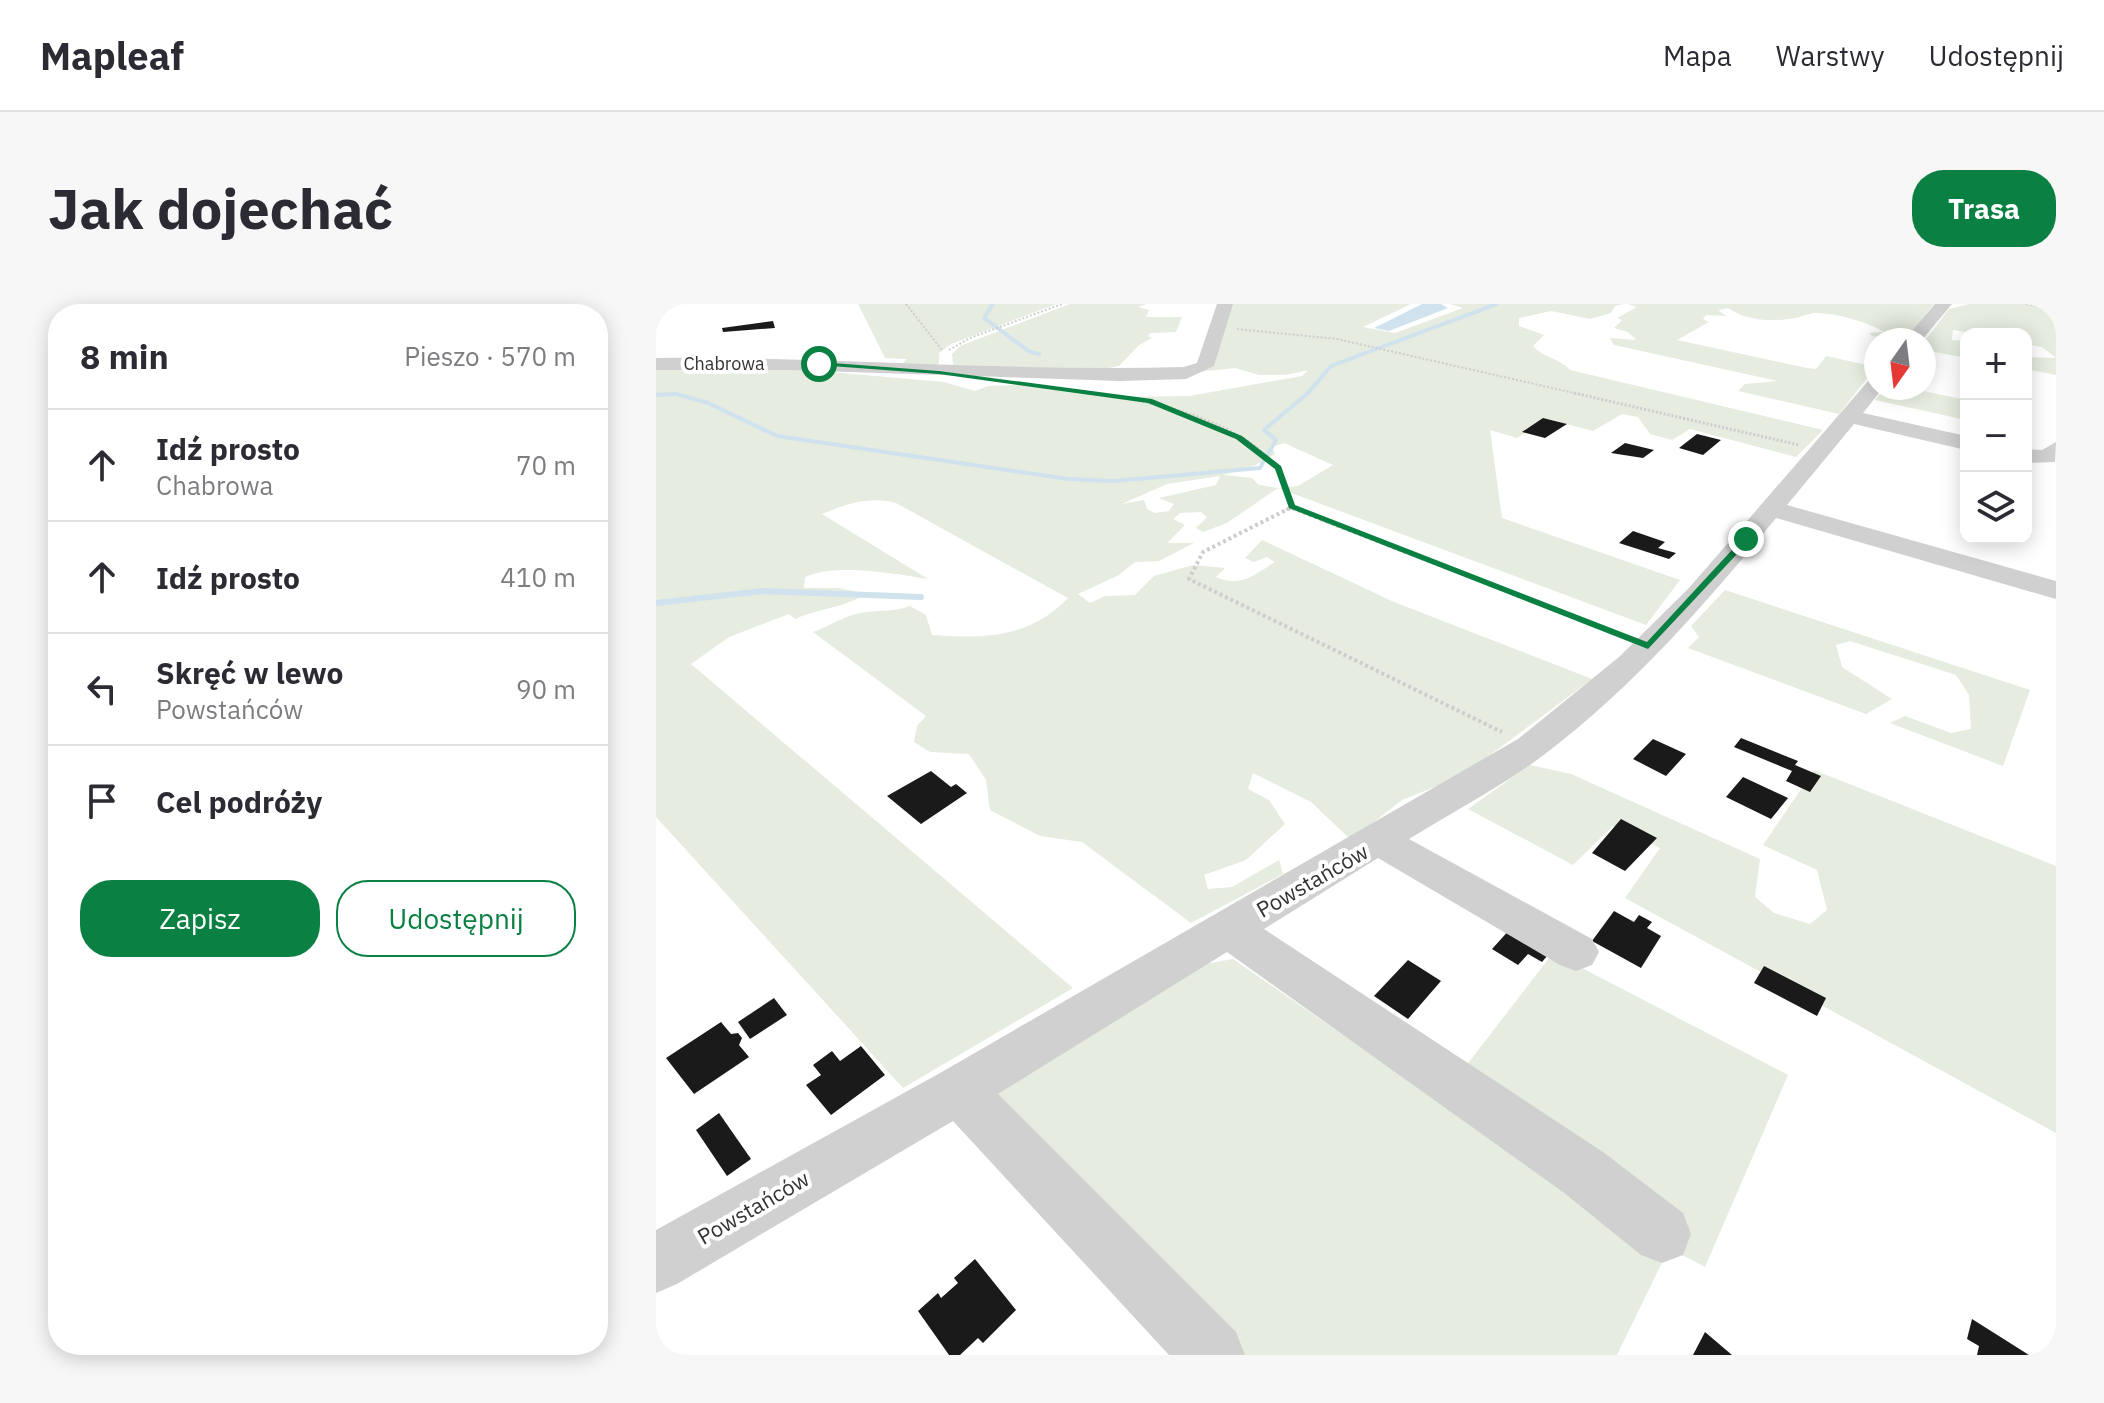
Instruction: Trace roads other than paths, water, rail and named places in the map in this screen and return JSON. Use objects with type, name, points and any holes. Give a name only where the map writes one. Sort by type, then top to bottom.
[{"type":"street","name":"Chabrowa","points":[[656,364],[819,364],[939,372],[1186,373],[1205,366],[1225,304]]},
{"type":"street","points":[[1923,328],[1944,304]]},
{"type":"street","name":"Powstańców","points":[[656,1263],[958,1090],[1380,841],[1531,747],[1648,646],[1699,594],[1864,398]]},
{"type":"street","points":[[1848,416],[1960,442]]},
{"type":"street","points":[[1772,509],[2056,590]]},
{"type":"street","points":[[1380,841],[1576,952]]},
{"type":"street","points":[[1229,929],[1583,1172],[1662,1234]]},
{"type":"street","points":[[958,1090],[1213,1355]]},
{"type":"water","points":[[1422,304],[1441,304],[1448,308],[1389,331],[1374,328]]},
{"type":"waterway","points":[[993,304],[984,318],[1030,352],[1039,354]]},
{"type":"waterway","points":[[656,395],[676,394],[708,403],[777,436],[1068,479],[1114,481],[1260,468],[1276,440],[1264,430],[1308,393],[1331,366],[1497,304]]},
{"type":"waterway","points":[[656,603],[763,591],[921,597]]}]
